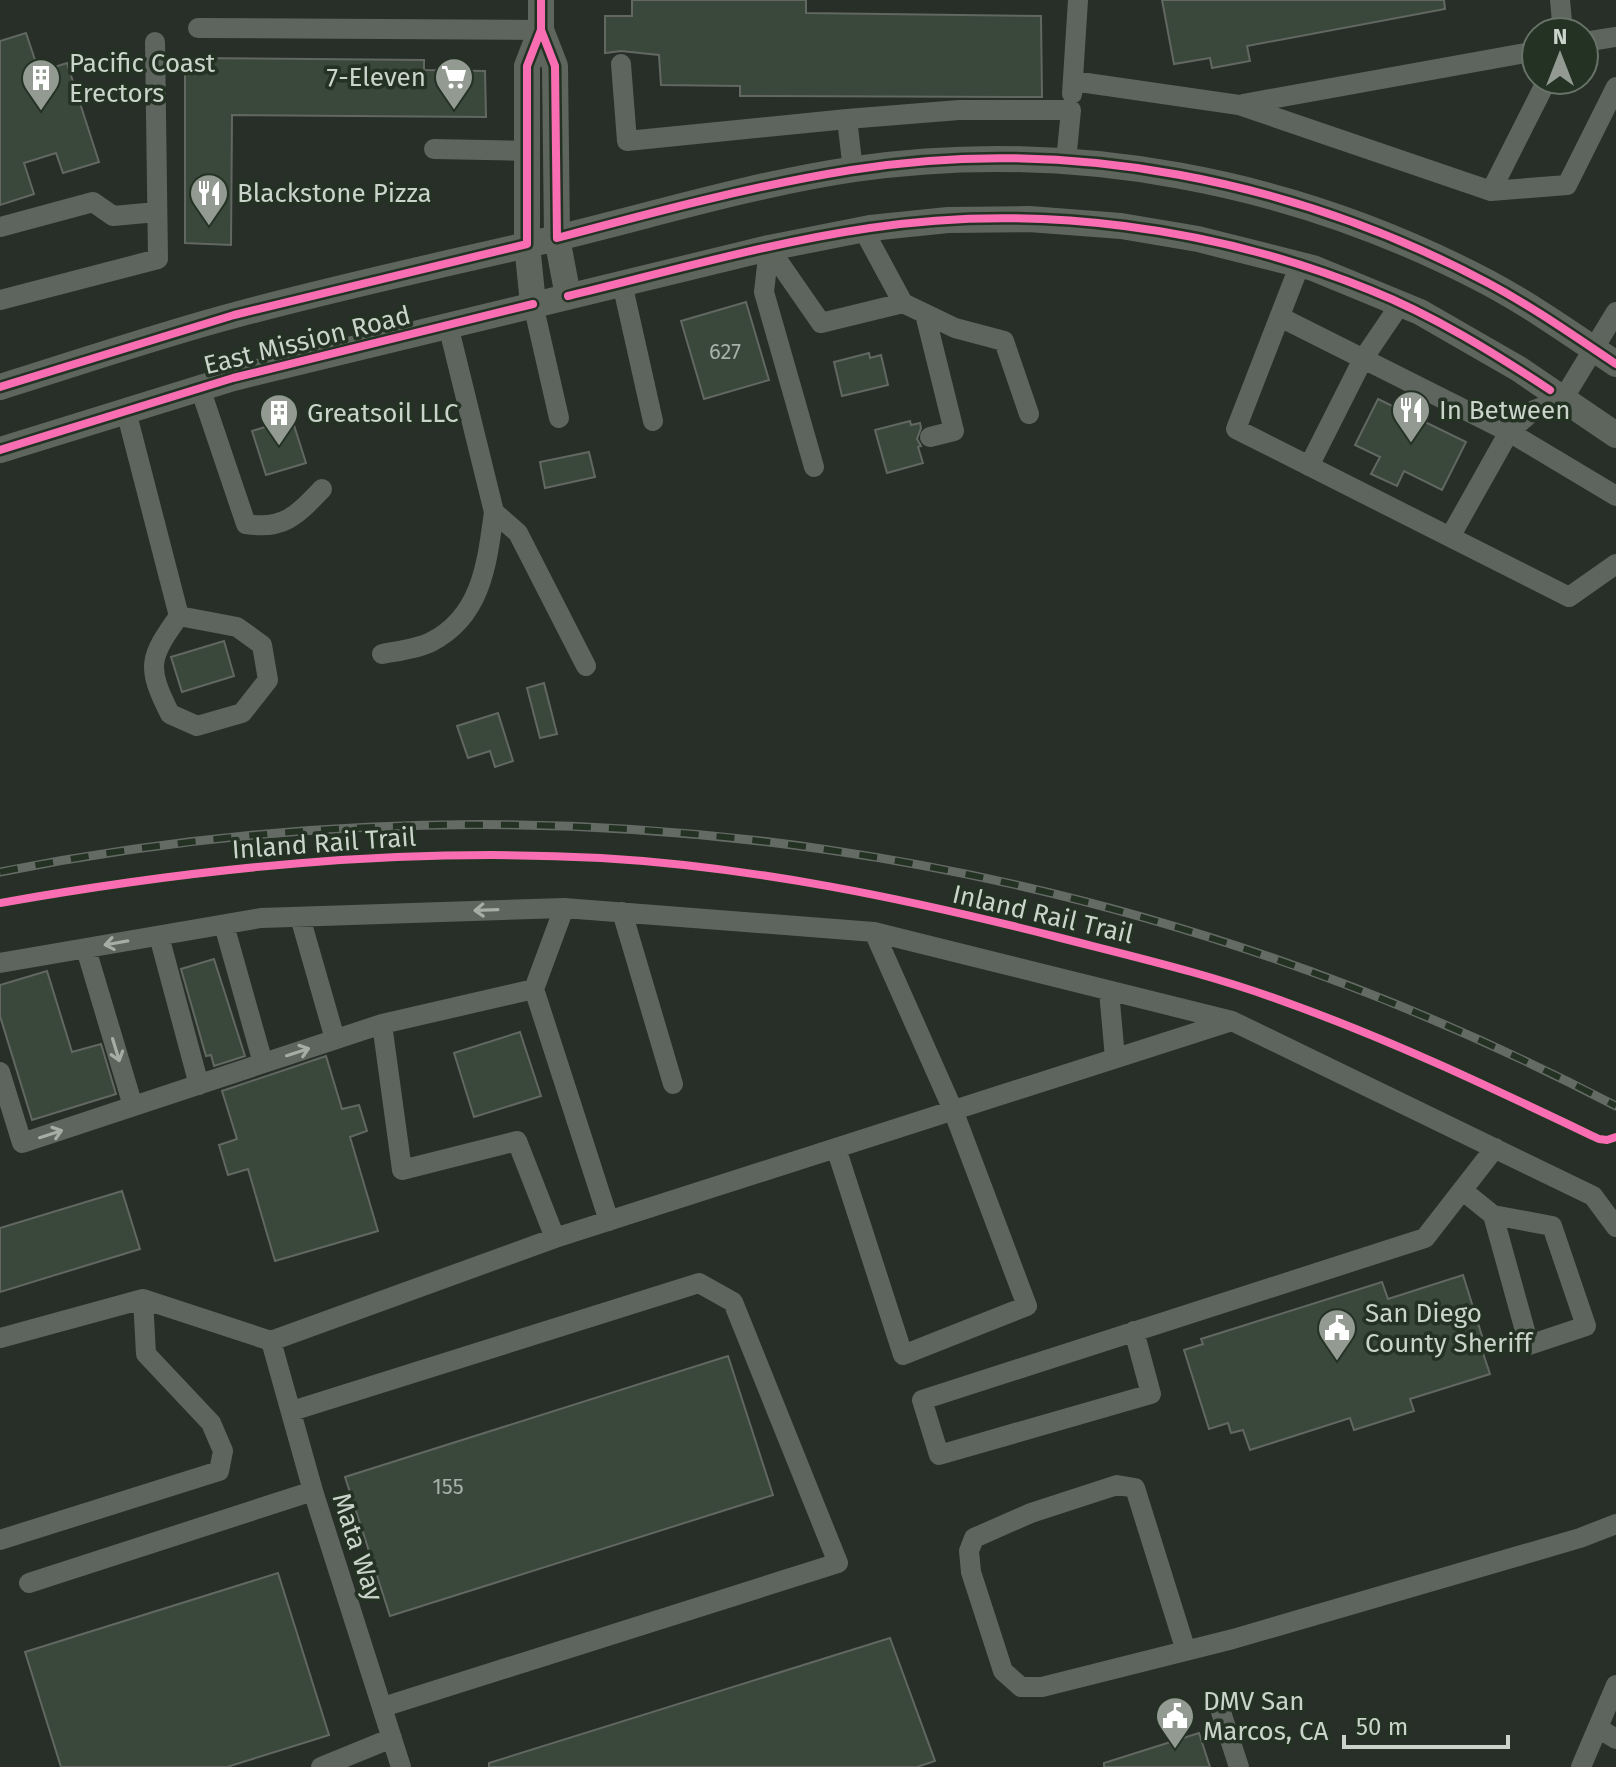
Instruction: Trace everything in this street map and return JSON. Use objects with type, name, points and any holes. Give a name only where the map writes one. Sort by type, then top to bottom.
[{"type":"main road","points":[[541,0],[541,30],[555,66],[557,238],[568,296]]},
{"type":"main road","points":[[533,304],[527,244],[527,66],[541,30]]},
{"type":"main road","name":"East Mission Road","points":[[0,387],[234,315],[780,183],[853,170],[994,159],[1134,167],[1251,190],[1340,218],[1431,254],[1490,284],[1616,364]]},
{"type":"main road","name":"East Mission Road","points":[[0,450],[200,388],[769,248],[863,229],[948,220],[1029,219],[1121,226],[1198,239],[1300,264],[1401,303],[1519,369],[1616,435]]},
{"type":"street","points":[[1066,161],[1078,0]]},
{"type":"street","points":[[198,28],[541,30]]},
{"type":"street","points":[[0,300],[158,259],[155,42]]},
{"type":"street","points":[[1239,105],[1520,54]]},
{"type":"street","points":[[621,64],[627,141],[959,110],[1071,110]]},
{"type":"street","points":[[1073,81],[1239,105],[1491,191],[1567,185],[1616,87]]},
{"type":"street","points":[[1491,191],[1539,96]]},
{"type":"street","points":[[847,119],[853,170]]},
{"type":"street","points":[[434,149],[528,151]]},
{"type":"street","points":[[0,227],[93,202],[113,216],[157,212]]},
{"type":"street","points":[[863,229],[903,303],[955,328],[1004,341],[1029,414]]},
{"type":"street","points":[[769,248],[821,323],[903,303]]},
{"type":"street","points":[[769,248],[764,292],[814,467]]},
{"type":"street","points":[[1300,264],[1236,429],[1569,597],[1616,564]]},
{"type":"street","points":[[622,283],[653,421]]},
{"type":"street","points":[[1309,466],[1363,359],[1401,303]]},
{"type":"street","points":[[533,304],[559,418]]},
{"type":"street","points":[[1450,537],[1509,432],[1534,410],[1563,399],[1616,312]]},
{"type":"street","points":[[925,314],[954,431],[930,437]]},
{"type":"street","points":[[1280,317],[1509,432],[1616,496]]},
{"type":"street","points":[[382,654],[430,643],[462,621],[475,599],[485,563],[494,512],[448,325]]},
{"type":"street","points":[[200,388],[246,524],[267,527],[298,514],[322,489]]},
{"type":"street","points":[[126,411],[179,616]]},
{"type":"street","points":[[494,512],[518,533],[586,666]]},
{"type":"street","points":[[179,616],[237,627],[262,645],[268,680],[242,713],[197,726],[170,714],[155,686],[154,651],[179,616]]},
{"type":"street","points":[[564,908],[534,989],[609,1221]]},
{"type":"street","points":[[0,963],[261,918],[564,908],[874,932],[1232,1021],[1593,1196],[1616,1227]]},
{"type":"street","points":[[622,912],[673,1084]]},
{"type":"street","points":[[300,917],[335,1039]]},
{"type":"street","points":[[224,925],[263,1063]]},
{"type":"street","points":[[836,1148],[903,1355],[1027,1306],[953,1110],[874,932]]},
{"type":"street","points":[[159,936],[199,1085]]},
{"type":"street","points":[[86,949],[133,1106]]},
{"type":"street","points":[[0,1072],[22,1143],[382,1024],[534,989]]},
{"type":"street","points":[[1109,991],[1115,1058]]},
{"type":"street","points":[[0,1338],[143,1299],[271,1341],[555,1238],[1232,1021]]},
{"type":"street","points":[[382,1024],[402,1170],[517,1141],[555,1238]]},
{"type":"street","points":[[1134,1331],[1151,1394],[939,1455],[922,1400],[1134,1331],[1425,1238],[1495,1148]]},
{"type":"street","points":[[1462,1190],[1493,1215],[1552,1226],[1586,1326],[1529,1345],[1493,1215]]},
{"type":"street","points":[[292,1411],[699,1283],[733,1302],[838,1563],[383,1707]]},
{"type":"street","points":[[0,1540],[219,1471],[223,1451],[211,1423],[146,1354],[143,1299]]},
{"type":"street","name":"Mata Way","points":[[271,1341],[313,1491],[401,1767]]},
{"type":"street","points":[[1186,1651],[1135,1488],[1117,1485],[1031,1513],[974,1538],[969,1551],[971,1572],[1003,1671],[1021,1687],[1042,1687],[1186,1651],[1580,1538],[1616,1524]]},
{"type":"street","points":[[29,1583],[313,1491]]},
{"type":"street","points":[[1581,1767],[1616,1685]]},
{"type":"street","points":[[1221,1712],[1239,1767]]},
{"type":"street","points":[[1598,1728],[1616,1739]]},
{"type":"street","points":[[321,1767],[392,1738]]},
{"type":"building","points":[[632,0],[806,0],[806,13],[1041,16],[1042,97],[740,96],[740,86],[661,85],[659,55],[621,51],[605,53],[605,16],[632,16]]},
{"type":"building","points":[[1162,0],[1444,0],[1445,9],[1247,46],[1250,61],[1212,68],[1210,58],[1174,64]]},
{"type":"building","name":"Pacific Coast Erectors","points":[[26,33],[39,72],[67,63],[99,162],[63,173],[56,153],[24,163],[34,194],[0,205],[0,41]]},
{"type":"building","points":[[185,58],[424,60],[424,70],[485,71],[486,117],[232,115],[231,245],[185,243]]},
{"type":"building","points":[[746,302],[769,380],[704,399],[681,321]]},
{"type":"building","points":[[869,353],[870,358],[881,355],[888,385],[842,396],[834,362]]},
{"type":"building","name":"In Between","points":[[1378,399],[1466,442],[1442,490],[1404,471],[1397,486],[1371,474],[1380,457],[1355,445]]},
{"type":"building","name":"Greatsoil LLC","points":[[292,419],[306,463],[266,475],[252,431]]},
{"type":"building","points":[[910,421],[911,425],[920,423],[917,439],[923,463],[887,473],[875,430]]},
{"type":"building","points":[[589,452],[595,477],[545,488],[540,462]]},
{"type":"building","points":[[224,641],[234,676],[182,692],[171,657]]},
{"type":"building","points":[[544,683],[557,734],[540,738],[527,688]]},
{"type":"building","points":[[498,713],[513,761],[495,767],[490,751],[468,758],[457,726]]},
{"type":"building","points":[[214,959],[245,1056],[214,1066],[211,1055],[206,1056],[181,969]]},
{"type":"building","points":[[47,971],[72,1052],[101,1044],[116,1094],[32,1120],[0,1016],[0,985]]},
{"type":"building","points":[[520,1032],[541,1096],[474,1117],[454,1053]]},
{"type":"building","points":[[326,1056],[342,1109],[359,1105],[367,1131],[350,1137],[378,1231],[275,1261],[248,1169],[228,1175],[219,1145],[237,1139],[222,1091]]},
{"type":"building","points":[[122,1191],[140,1249],[0,1292],[0,1228]]},
{"type":"building","name":"San Diego County Sheriff","points":[[1463,1275],[1490,1374],[1410,1399],[1414,1411],[1354,1430],[1350,1418],[1250,1450],[1243,1430],[1231,1433],[1228,1423],[1209,1429],[1184,1350],[1203,1344],[1201,1339],[1382,1282],[1388,1299]]},
{"type":"building","points":[[728,1356],[773,1495],[390,1616],[345,1477]]},
{"type":"building","points":[[278,1573],[329,1735],[227,1767],[61,1767],[25,1652]]},
{"type":"building","points":[[890,1638],[935,1761],[917,1767],[489,1767],[489,1763]]},
{"type":"building","name":"DMV San Marcos, CA","points":[[1199,1733],[1210,1767],[1104,1767],[1104,1763]]},
{"type":"railway","points":[[0,872],[208,840],[416,825],[623,829],[828,850],[1031,888],[1230,944],[1425,1016],[1616,1106]]},
{"type":"cycle path","points":[[0,387],[234,315],[527,244],[527,66],[541,30],[541,0]]},
{"type":"cycle path","points":[[541,30],[555,66],[557,238],[740,192],[851,170],[933,161],[1015,158],[1097,163],[1179,175],[1259,193],[1338,217],[1414,247],[1488,283],[1616,364]]},
{"type":"cycle path","points":[[568,296],[756,250],[870,228],[996,218],[1124,226],[1250,250],[1370,290],[1463,336],[1550,390]]},
{"type":"cycle path","points":[[0,450],[233,378],[533,304]]},
{"type":"cycle path","name":"Inland Rail Trail","points":[[0,903],[224,870],[450,855],[601,858],[774,877],[1001,923],[1231,984],[1328,1018],[1406,1050],[1599,1139],[1616,1137]]},
{"type":"place","name":"7-Eleven","points":[[454,111]]},
{"type":"place","name":"Pacific Coast Erectors","points":[[41,112]]},
{"type":"place","name":"Blackstone Pizza","points":[[209,227]]},
{"type":"place","name":"In Between","points":[[1411,444]]},
{"type":"place","name":"Greatsoil LLC","points":[[279,447]]},
{"type":"place","name":"San Diego County Sheriff","points":[[1337,1362]]},
{"type":"place","name":"DMV San Marcos, CA","points":[[1175,1750]]}]
